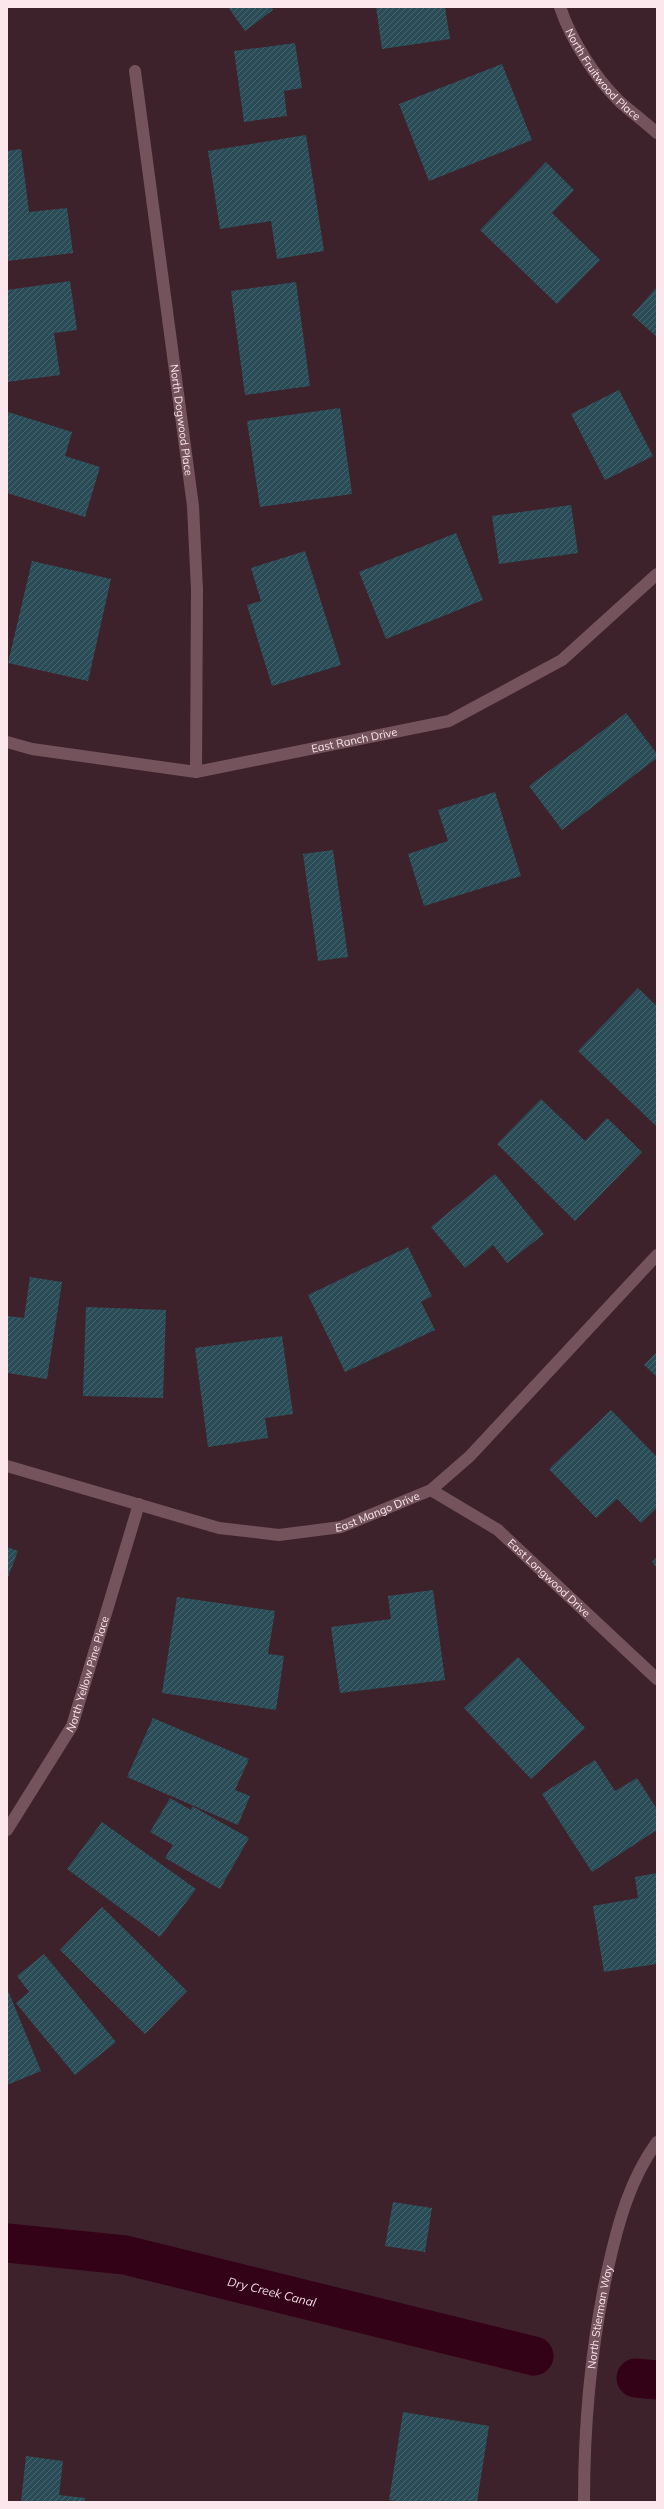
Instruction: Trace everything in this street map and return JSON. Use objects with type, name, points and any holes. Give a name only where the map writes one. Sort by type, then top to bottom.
[{"type":"street","name":"North Fruitwood Place","points":[[560,7],[570,30],[592,67],[619,100],[657,133]]},
{"type":"street","name":"North Dogwood Place","points":[[135,71],[193,506],[197,590],[196,772]]},
{"type":"street","name":"East Ranch Drive","points":[[7,742],[32,749],[196,772],[449,722],[562,660],[657,574]]},
{"type":"street","name":"East Mango Drive","points":[[7,1466],[219,1528],[279,1535],[341,1527],[431,1490],[470,1456],[657,1255]]},
{"type":"street","name":"East Longwood Drive","points":[[431,1490],[498,1530],[657,1679]]},
{"type":"street","name":"North Yellow Pine Place","points":[[7,1830],[72,1726],[139,1504]]},
{"type":"street","name":"North Stierman Way","points":[[584,2502],[588,2387],[598,2316],[620,2216],[644,2159],[657,2142]]},
{"type":"building","points":[[228,7],[271,7],[273,10],[245,31]]},
{"type":"building","points":[[376,7],[445,7],[450,39],[382,49]]},
{"type":"building","points":[[295,43],[302,88],[284,91],[287,116],[244,122],[234,51]]},
{"type":"building","points":[[502,64],[532,140],[429,181],[399,104]]},
{"type":"building","points":[[306,135],[324,251],[277,259],[271,221],[220,229],[208,151]]},
{"type":"building","points":[[21,149],[29,212],[67,208],[73,253],[7,261],[7,151]]},
{"type":"building","points":[[546,162],[574,190],[552,213],[600,260],[557,304],[480,230]]},
{"type":"building","points":[[70,281],[77,330],[54,333],[60,375],[7,382],[7,290]]},
{"type":"building","points":[[296,282],[310,386],[245,395],[231,291]]},
{"type":"building","points":[[657,287],[657,337],[632,315]]},
{"type":"building","points":[[619,390],[653,456],[605,480],[571,414]]},
{"type":"building","points":[[340,408],[352,494],[260,507],[247,421]]},
{"type":"building","points":[[8,412],[72,432],[65,456],[100,467],[85,517],[7,493]]},
{"type":"building","points":[[571,505],[578,553],[499,564],[492,516]]},
{"type":"building","points":[[456,533],[483,600],[386,639],[359,572]]},
{"type":"building","points":[[305,551],[341,665],[272,686],[247,605],[261,601],[251,568]]},
{"type":"building","points":[[32,561],[111,579],[88,681],[8,663]]},
{"type":"building","points":[[626,713],[657,754],[657,758],[562,830],[529,786]]},
{"type":"building","points":[[495,792],[521,876],[424,906],[408,854],[448,841],[438,810]]},
{"type":"building","points":[[333,850],[348,957],[318,961],[303,854]]},
{"type":"building","points":[[638,988],[657,1006],[656,1126],[578,1051]]},
{"type":"building","points":[[541,1099],[585,1141],[607,1118],[642,1152],[575,1221],[497,1144]]},
{"type":"building","points":[[495,1174],[544,1234],[507,1263],[493,1245],[465,1268],[431,1227]]},
{"type":"building","points":[[408,1247],[432,1296],[421,1302],[435,1330],[345,1372],[308,1295]]},
{"type":"building","points":[[30,1277],[62,1282],[47,1379],[7,1373],[7,1316],[24,1318]]},
{"type":"building","points":[[86,1307],[166,1310],[163,1398],[83,1396]]},
{"type":"building","points":[[282,1336],[293,1414],[265,1418],[268,1438],[208,1447],[195,1348]]},
{"type":"building","points":[[657,1352],[657,1377],[644,1365]]},
{"type":"building","points":[[611,1410],[657,1457],[657,1508],[641,1523],[617,1499],[596,1518],[549,1469]]},
{"type":"building","points":[[7,1547],[18,1551],[7,1580]]},
{"type":"building","points":[[657,1557],[657,1568],[652,1562]]},
{"type":"building","points":[[433,1590],[445,1680],[340,1693],[331,1627],[391,1619],[388,1596]]},
{"type":"building","points":[[177,1597],[275,1611],[268,1654],[284,1656],[276,1710],[162,1693]]},
{"type":"building","points":[[518,1657],[585,1728],[531,1779],[464,1708]]},
{"type":"building","points":[[153,1718],[249,1759],[235,1790],[250,1796],[238,1825],[127,1777]]},
{"type":"building","points":[[595,1760],[615,1791],[637,1778],[657,1809],[657,1830],[592,1872],[542,1794]]},
{"type":"building","points":[[170,1798],[191,1810],[192,1806],[249,1838],[220,1889],[165,1858],[173,1845],[150,1832]]},
{"type":"building","points":[[102,1822],[196,1889],[160,1937],[67,1869]]},
{"type":"building","points":[[657,1873],[657,1964],[604,1972],[593,1906],[638,1898],[635,1877]]},
{"type":"building","points":[[102,1907],[187,1991],[145,2034],[60,1950]]},
{"type":"building","points":[[44,1954],[116,2042],[75,2075],[16,2003],[29,1992],[17,1976]]},
{"type":"building","points":[[7,1988],[41,2071],[7,2085]]},
{"type":"building","points":[[393,2202],[432,2208],[425,2252],[385,2246]]},
{"type":"building","points":[[403,2412],[489,2426],[477,2502],[403,2502],[389,2500]]},
{"type":"building","points":[[26,2456],[63,2461],[59,2495],[85,2498],[85,2502],[21,2502]]},
{"type":"waterway","name":"Dry Creek Canal","points":[[7,2243],[125,2255],[534,2356]]},
{"type":"waterway","name":"Dry Creek Canal","points":[[636,2378],[657,2380]]}]
